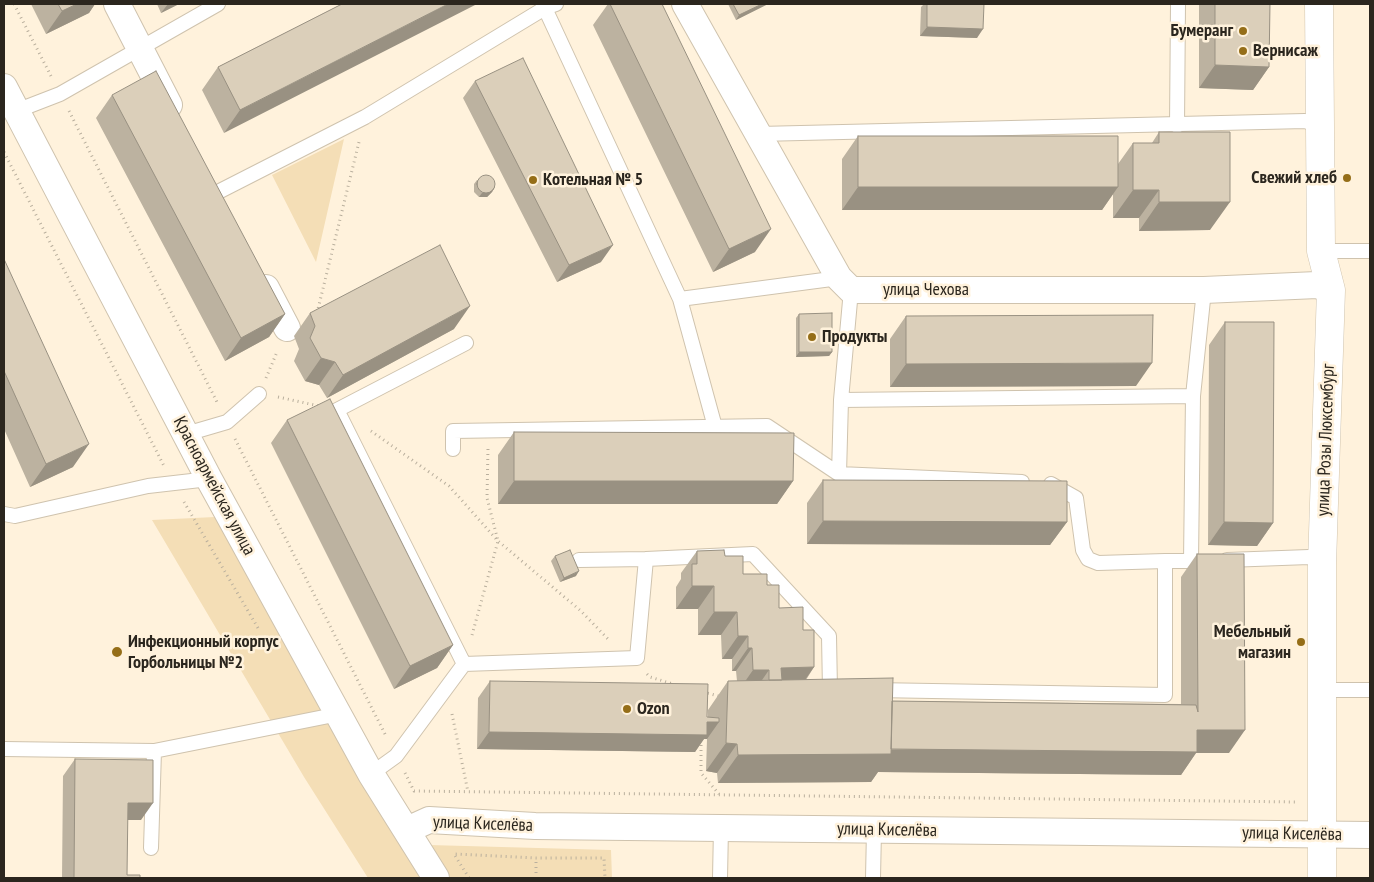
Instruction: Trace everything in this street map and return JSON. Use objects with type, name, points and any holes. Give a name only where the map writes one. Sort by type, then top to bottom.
[{"type":"street","points":[[117,4],[180,125]]},
{"type":"street","points":[[685,4],[845,284]]},
{"type":"street","name":"улица Розы Люксембург","points":[[1319,4],[1320,251],[1332,290],[1322,564],[1322,878]]},
{"type":"street","name":"Красноармейская улица","points":[[4,87],[210,479],[371,774],[436,878]]},
{"type":"street","points":[[211,185],[229,218]]},
{"type":"street","points":[[256,269],[287,328]]},
{"type":"street","name":"улица Чехова","points":[[845,284],[1204,290],[1317,285],[1332,290]]},
{"type":"street","name":"улица Киселёва","points":[[407,830],[429,820],[535,826],[1370,835]]},
{"type":"lane","points":[[16,111],[60,94],[218,4]]},
{"type":"lane","points":[[1177,126],[1178,4]]},
{"type":"lane","points":[[211,185],[365,117],[548,5],[680,299],[715,427]]},
{"type":"lane","points":[[759,134],[1177,126],[1305,121],[1320,126]]},
{"type":"lane","points":[[1320,251],[1370,251]]},
{"type":"lane","points":[[680,299],[845,284],[839,474]]},
{"type":"lane","points":[[1201,560],[1193,396],[1204,290]]},
{"type":"lane","points":[[464,664],[337,410],[466,343]]},
{"type":"lane","points":[[186,434],[227,422],[259,394]]},
{"type":"lane","points":[[841,400],[1193,396]]},
{"type":"lane","points":[[453,449],[453,431],[767,426],[839,474],[1050,483],[1076,498],[1083,550],[1088,560],[1098,563],[1309,557],[1322,564]]},
{"type":"lane","points":[[4,514],[15,516],[148,486],[210,479]]},
{"type":"lane","points":[[578,560],[753,554],[829,636],[830,690],[1165,694],[1165,561]]},
{"type":"lane","points":[[464,664],[632,658],[646,559]]},
{"type":"lane","points":[[371,774],[396,756],[464,664]]},
{"type":"lane","points":[[1322,690],[1370,690]]},
{"type":"lane","points":[[4,749],[154,751],[339,714]]},
{"type":"lane","points":[[151,848],[154,751]]},
{"type":"lane","points":[[720,878],[721,828]]},
{"type":"lane","points":[[872,878],[874,830]]},
{"type":"path","points":[[14,4],[414,791],[1302,802]]},
{"type":"path","points":[[337,410],[259,394],[287,328],[317,313],[365,117]]},
{"type":"path","points":[[370,431],[449,486],[498,540],[581,611],[632,658],[650,678],[677,685]]},
{"type":"path","points":[[464,664],[498,540],[487,498],[488,443],[504,431]]},
{"type":"path","points":[[695,690],[725,698]]},
{"type":"path","points":[[703,701],[704,692]]},
{"type":"path","points":[[451,711],[468,792]]},
{"type":"path","points":[[701,735],[700,774],[720,795]]},
{"type":"path","points":[[469,878],[454,854],[536,858],[604,858],[605,878]]},
{"type":"path","points":[[536,858],[536,878]]},
{"type":"shaded area","points":[[344,139],[316,262],[272,175]]},
{"type":"shaded area","points":[[215,517],[428,878],[368,878],[304,777],[152,520]]},
{"type":"shaded area","points":[[429,845],[611,850],[612,878],[451,878]]},
{"type":"building","points":[[58,4],[77,4],[62,11]]},
{"type":"building","points":[[342,4],[448,4],[240,110],[218,67]]},
{"type":"building","points":[[610,4],[662,4],[771,229],[729,249]]},
{"type":"building","points":[[733,4],[762,4],[739,15]]},
{"type":"building","points":[[927,4],[984,4],[983,29],[927,27]]},
{"type":"building","points":[[1215,4],[1270,4],[1269,67],[1215,65]]},
{"type":"building","name":"Котельная № 5","points":[[523,58],[613,245],[569,265],[475,81]]},
{"type":"building","points":[[156,71],[285,314],[241,338],[112,95]]},
{"type":"building","points":[[1159,132],[1230,132],[1230,202],[1159,202],[1159,190],[1133,190],[1133,143],[1159,143]]},
{"type":"building","points":[[858,136],[1118,136],[1118,187],[858,187]]},
{"type":"building","points":[[482,175],[490,175],[495,180],[493,191],[482,193],[477,188],[477,180]]},
{"type":"building","points":[[440,245],[470,306],[343,375],[335,362],[321,358],[310,338],[315,326],[310,313]]},
{"type":"building","points":[[4,259],[89,444],[46,464],[4,371]]},
{"type":"building","name":"Продукты","points":[[832,313],[832,352],[799,352],[799,314]]},
{"type":"building","points":[[1153,315],[1152,363],[906,364],[906,316]]},
{"type":"building","points":[[1225,322],[1274,322],[1273,523],[1224,522]]},
{"type":"building","points":[[330,399],[453,645],[410,666],[287,420]]},
{"type":"building","points":[[514,432],[794,433],[793,481],[514,481]]},
{"type":"building","points":[[823,480],[1067,481],[1067,522],[823,521]]},
{"type":"building","points":[[570,550],[579,571],[564,578],[555,556]]},
{"type":"building","points":[[724,550],[725,556],[743,556],[743,574],[767,574],[767,585],[779,585],[779,608],[803,607],[803,630],[814,630],[814,667],[781,668],[782,680],[769,680],[769,670],[753,670],[752,648],[748,648],[748,636],[738,636],[737,612],[714,612],[714,586],[692,586],[692,564],[697,564],[697,551]]},
{"type":"building","points":[[1197,554],[1244,554],[1245,730],[1197,730],[1197,752],[891,749],[892,701],[1196,705],[1198,712]]},
{"type":"building","points":[[893,678],[891,754],[738,755],[737,744],[726,743],[728,681]]},
{"type":"building","points":[[490,681],[708,684],[707,717],[719,718],[719,722],[707,722],[707,735],[489,732]]},
{"type":"building","points":[[75,759],[153,760],[153,803],[128,803],[127,875],[140,875],[140,878],[74,878]]},
{"type":"place","name":"Бумеранг","points":[[1243,31]]},
{"type":"place","name":"Вернисаж","points":[[1243,51]]},
{"type":"place","name":"Свежий хлеб","points":[[1347,178]]},
{"type":"place","name":"Котельная № 5","points":[[533,180]]},
{"type":"place","name":"Продукты","points":[[812,337]]},
{"type":"place","name":"Мебельный магазин","points":[[1301,642]]},
{"type":"place","name":"Инфекционный корпус Горбольницы №2","points":[[117,652]]},
{"type":"place","name":"Ozon","points":[[627,709]]}]
